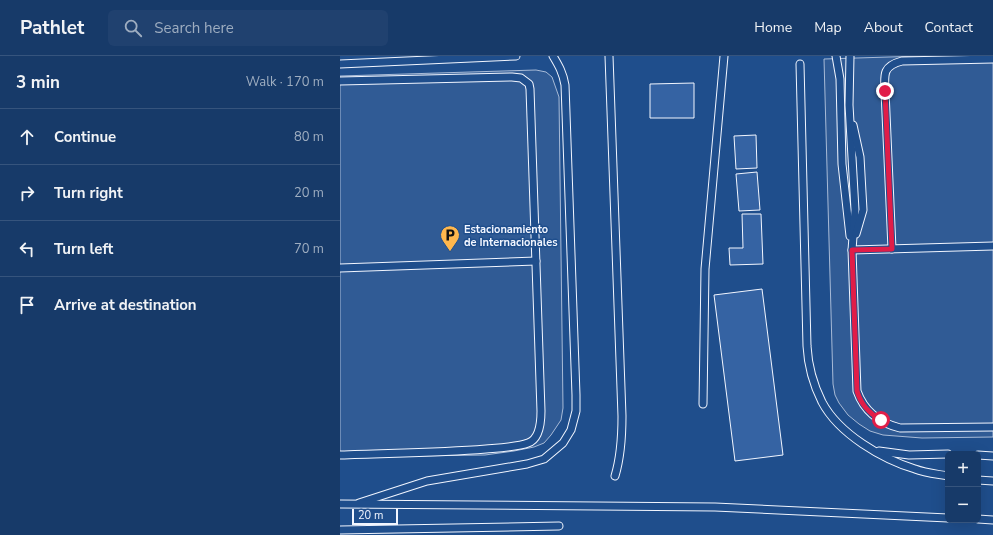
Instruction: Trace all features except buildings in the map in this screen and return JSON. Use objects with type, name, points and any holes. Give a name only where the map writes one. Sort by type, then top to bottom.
[{"type":"lane","points":[[340,64],[516,56]]},
{"type":"lane","points":[[359,503],[427,481],[527,464],[544,459],[563,443],[571,430],[576,411],[576,395],[565,85],[564,74],[560,65],[553,56]]},
{"type":"lane","points":[[609,56],[622,416],[620,460],[615,476]]},
{"type":"lane","points":[[703,404],[705,269],[724,56]]},
{"type":"lane","points":[[836,56],[840,79],[842,164],[846,211],[852,250]]},
{"type":"lane","points":[[850,56],[849,105],[854,210],[852,250],[857,391],[860,402],[874,416],[888,425],[900,428],[993,427]]},
{"type":"lane","points":[[892,249],[884,75],[886,70],[891,65],[902,61],[993,59]]},
{"type":"lane","points":[[800,64],[806,346],[808,364],[822,402],[836,422],[854,437],[873,450],[916,470],[945,475]]},
{"type":"lane","points":[[340,81],[512,77],[521,78],[529,84],[541,411],[541,422],[534,439],[528,443],[511,446],[440,452],[340,454]]},
{"type":"lane","points":[[852,250],[993,246]]},
{"type":"lane","points":[[340,268],[536,262]]},
{"type":"lane","points":[[873,450],[909,455],[945,454]]},
{"type":"lane","points":[[981,455],[993,456]]},
{"type":"lane","points":[[981,480],[993,481]]},
{"type":"lane","points":[[340,504],[715,507],[945,518]]},
{"type":"lane","points":[[981,519],[993,520]]},
{"type":"lane","points":[[340,530],[559,526]]},
{"type":"shaded area","points":[[922,56],[993,56],[993,437],[922,438],[883,435],[870,431],[848,415],[835,395],[833,384],[824,59]]},
{"type":"shaded area","name":"Estacionamiento de Internacionales","points":[[536,70],[546,72],[552,77],[559,97],[563,408],[561,420],[544,443],[534,447],[514,451],[485,455],[340,457],[340,76]]},
{"type":"place","name":"Estacionamiento de Internacionales","points":[[450,252]]},
{"type":"route","points":[[881,420],[874,416],[860,402],[857,391],[852,250],[892,249],[885,91]]}]
